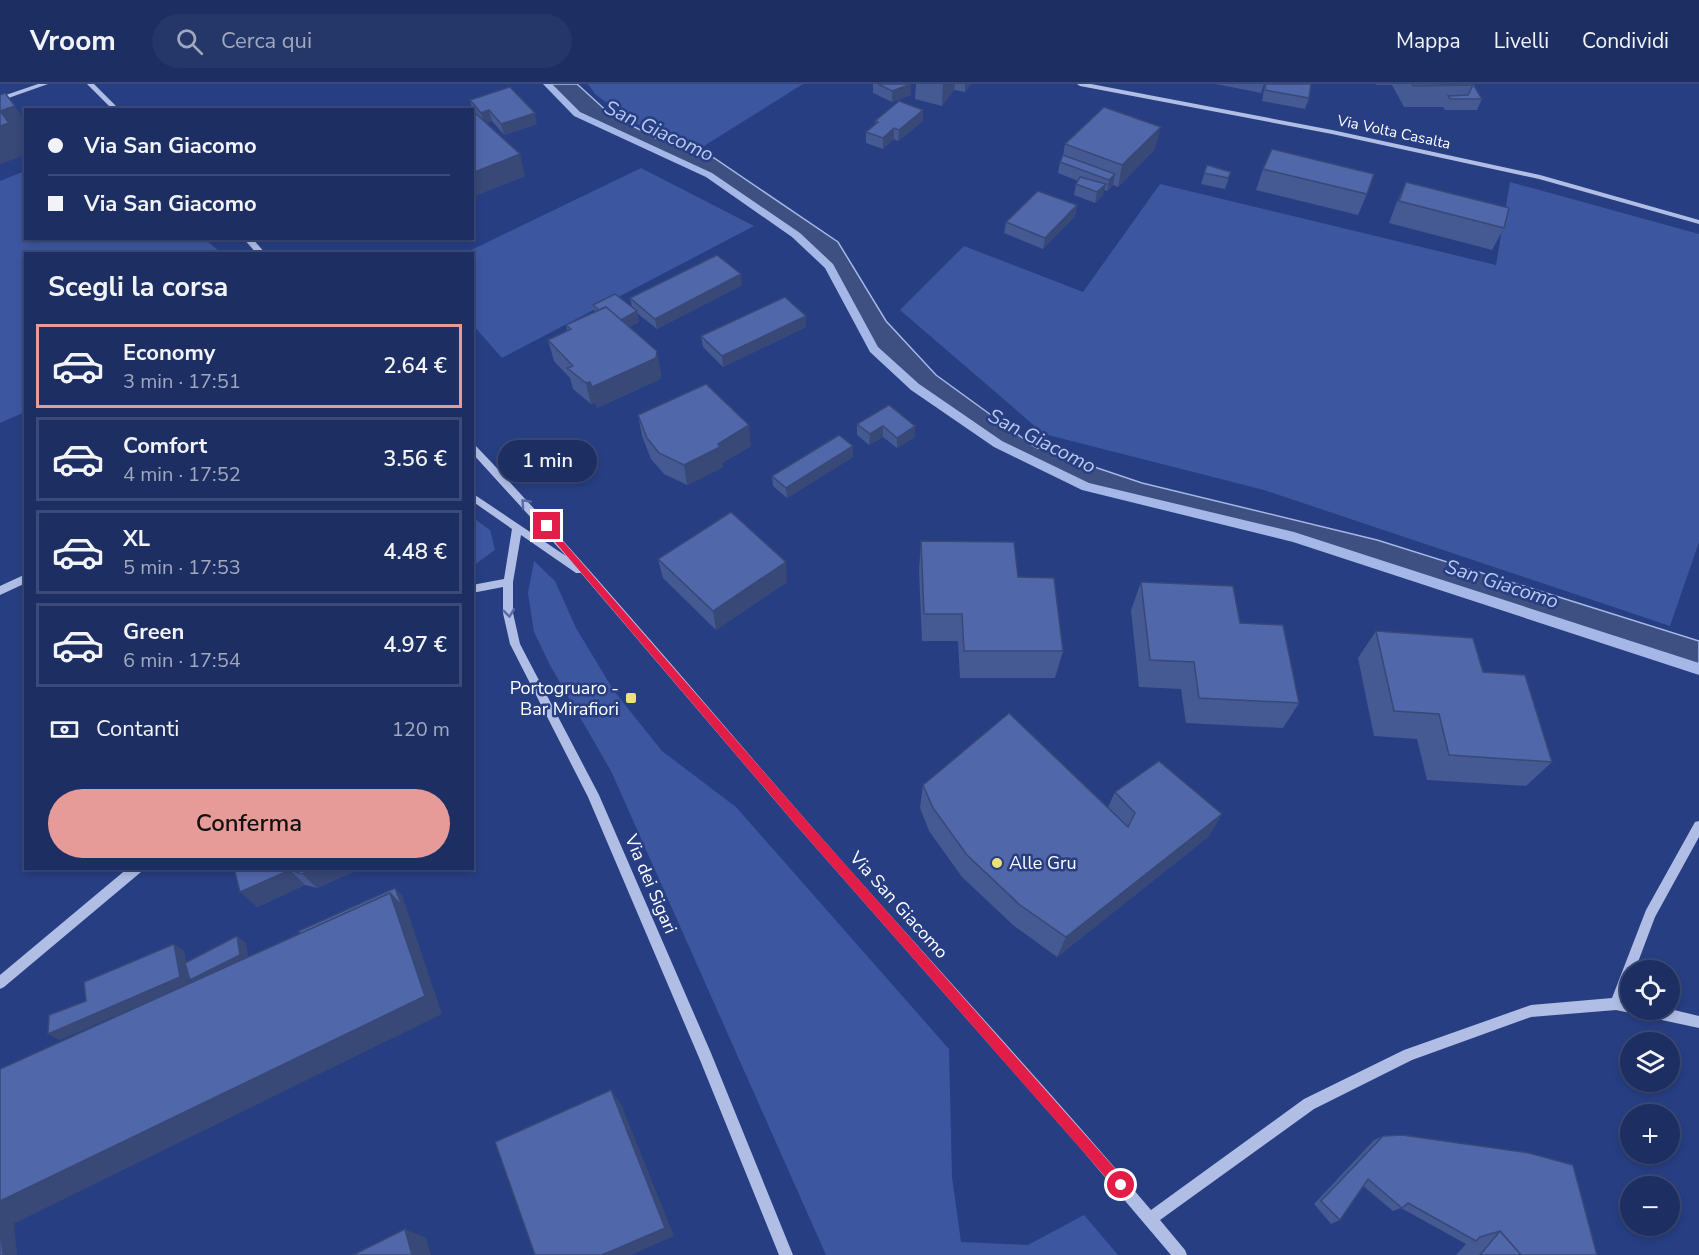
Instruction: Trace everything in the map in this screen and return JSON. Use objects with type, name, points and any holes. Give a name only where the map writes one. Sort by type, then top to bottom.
[{"type":"street","points":[[0,99],[45,84]]},
{"type":"street","points":[[90,84],[115,108]]},
{"type":"street","name":"Via Volta Casalta","points":[[1080,84],[1332,132],[1540,177],[1699,222]]},
{"type":"street","points":[[249,240],[260,252]]},
{"type":"street","name":"Via San Giacomo","points":[[474,449],[547,526],[800,821],[1180,1255]]},
{"type":"street","name":"Via San Giacomo","points":[[474,497],[592,579]]},
{"type":"street","name":"Via dei Sigari","points":[[517,526],[508,582],[508,613],[515,644],[593,795],[706,1058],[786,1255]]},
{"type":"street","points":[[0,591],[24,579]]},
{"type":"street","points":[[474,589],[508,582]]},
{"type":"street","points":[[1616,1004],[1650,914],[1699,826]]},
{"type":"street","points":[[0,983],[135,870]]},
{"type":"street","points":[[1150,1219],[1309,1104],[1409,1055],[1531,1011],[1620,1005]]},
{"type":"street","points":[[1680,1018],[1699,1022]]},
{"type":"shaded area","points":[[588,84],[803,84],[704,146],[667,142],[626,117],[595,94]]},
{"type":"shaded area","points":[[641,168],[754,226],[502,358],[474,326],[474,252],[467,252]]},
{"type":"shaded area","points":[[24,171],[24,240],[206,240],[220,252],[24,252],[24,412],[0,423],[0,181]]},
{"type":"shaded area","points":[[1510,182],[1699,234],[1699,542],[1670,626],[1264,490],[1044,434],[900,310],[964,246],[1083,292],[1160,184],[1496,265]]},
{"type":"shaded area","points":[[474,518],[490,530],[495,550],[474,565]]},
{"type":"shaded area","points":[[534,561],[555,581],[576,628],[614,691],[662,751],[736,807],[949,1049],[952,1177],[961,1242],[1028,1245],[1084,1215],[1118,1255],[826,1255],[611,771],[551,667],[534,632],[528,593]]},
{"type":"water","points":[[547,84],[577,84],[611,115],[656,138],[714,158],[838,242],[886,321],[936,375],[1035,447],[1142,483],[1377,540],[1699,641],[1699,669],[1294,537],[1086,487],[998,444],[915,387],[874,349],[829,266],[796,235],[709,175],[577,114]]},
{"type":"building","points":[[878,84],[911,84],[892,91]]},
{"type":"building","points":[[1266,84],[1311,84],[1309,98],[1265,90]]},
{"type":"building","points":[[1412,84],[1472,84],[1473,85],[1413,86]]},
{"type":"building","points":[[1472,84],[1482,99],[1450,99],[1448,96],[1468,95]]},
{"type":"building","points":[[510,87],[535,113],[501,124],[489,110],[481,113],[470,100]]},
{"type":"building","points":[[5,93],[15,106],[0,111],[0,95]]},
{"type":"building","points":[[899,101],[923,110],[899,130],[894,128],[883,138],[866,132],[878,122],[875,121]]},
{"type":"building","points":[[1104,107],[1161,127],[1122,165],[1065,144]]},
{"type":"building","points":[[0,111],[9,123],[0,126]]},
{"type":"building","points":[[474,112],[520,154],[474,172]]},
{"type":"building","points":[[1272,149],[1374,174],[1367,194],[1263,169]]},
{"type":"building","points":[[1063,155],[1115,174],[1109,180],[1060,162]]},
{"type":"building","points":[[1207,165],[1231,172],[1228,178],[1204,173]]},
{"type":"building","points":[[1080,177],[1106,184],[1097,192],[1076,184]]},
{"type":"building","points":[[1406,182],[1509,208],[1504,228],[1399,201]]},
{"type":"building","points":[[1038,191],[1077,205],[1045,238],[1006,222]]},
{"type":"building","points":[[717,255],[741,274],[655,319],[630,298]]},
{"type":"building","points":[[615,294],[637,311],[621,320],[606,307],[599,310],[593,305]]},
{"type":"building","points":[[785,297],[806,316],[722,356],[701,336]]},
{"type":"building","points":[[606,307],[657,351],[656,358],[592,387],[590,382],[586,383],[567,368],[573,366],[548,340],[571,329],[566,325]]},
{"type":"building","points":[[706,384],[749,425],[718,444],[720,447],[684,465],[659,453],[647,438],[638,415]]},
{"type":"building","points":[[889,405],[915,426],[897,438],[883,426],[870,434],[857,424]]},
{"type":"building","points":[[839,435],[853,446],[786,488],[772,476]]},
{"type":"building","points":[[731,512],[786,562],[713,611],[658,559]]},
{"type":"building","points":[[921,541],[1014,542],[1018,577],[1054,578],[1063,651],[964,651],[962,614],[924,614]]},
{"type":"building","points":[[1141,582],[1233,586],[1240,623],[1283,625],[1299,703],[1199,698],[1194,662],[1150,660]]},
{"type":"building","points":[[1376,631],[1473,638],[1483,672],[1525,675],[1552,762],[1449,755],[1439,714],[1394,711]]},
{"type":"building","points":[[1009,713],[1128,827],[1135,813],[1115,792],[1159,761],[1222,814],[1066,937],[1020,905],[967,855],[933,808],[923,785]]},
{"type":"building","points":[[234,870],[290,870],[240,892]]},
{"type":"building","points":[[290,870],[310,870],[302,874]]},
{"type":"building","points":[[395,888],[402,906],[390,893],[300,934],[299,931]]},
{"type":"building","points":[[390,893],[425,996],[0,1201],[0,1069]]},
{"type":"building","points":[[237,936],[240,955],[190,980],[185,963]]},
{"type":"building","points":[[174,944],[180,977],[48,1034],[49,1015],[86,1001],[84,982]]},
{"type":"building","points":[[611,1090],[665,1228],[602,1255],[535,1255],[495,1142]]},
{"type":"building","points":[[1402,1135],[1529,1153],[1573,1165],[1597,1255],[1521,1255],[1500,1231],[1480,1237],[1476,1241],[1408,1203],[1402,1208],[1368,1179],[1340,1220],[1321,1201],[1383,1136]]},
{"type":"building","points":[[0,1223],[3,1255],[0,1255]]},
{"type":"building","points":[[405,1229],[412,1255],[353,1255]]},
{"type":"building","points":[[1500,1231],[1521,1255],[1480,1255]]},
{"type":"waterway","name":"San Giacomo","points":[[547,84],[577,114],[709,175],[796,235],[829,266],[874,349],[915,387],[998,444],[1086,487],[1294,537],[1699,669]]},
{"type":"place","name":"Portogruaro - Bar Mirafiori","points":[[631,698]]},
{"type":"place","name":"Alle Gru","points":[[997,863]]},
{"type":"route","points":[[547,526],[800,821],[1121,1185]]}]
